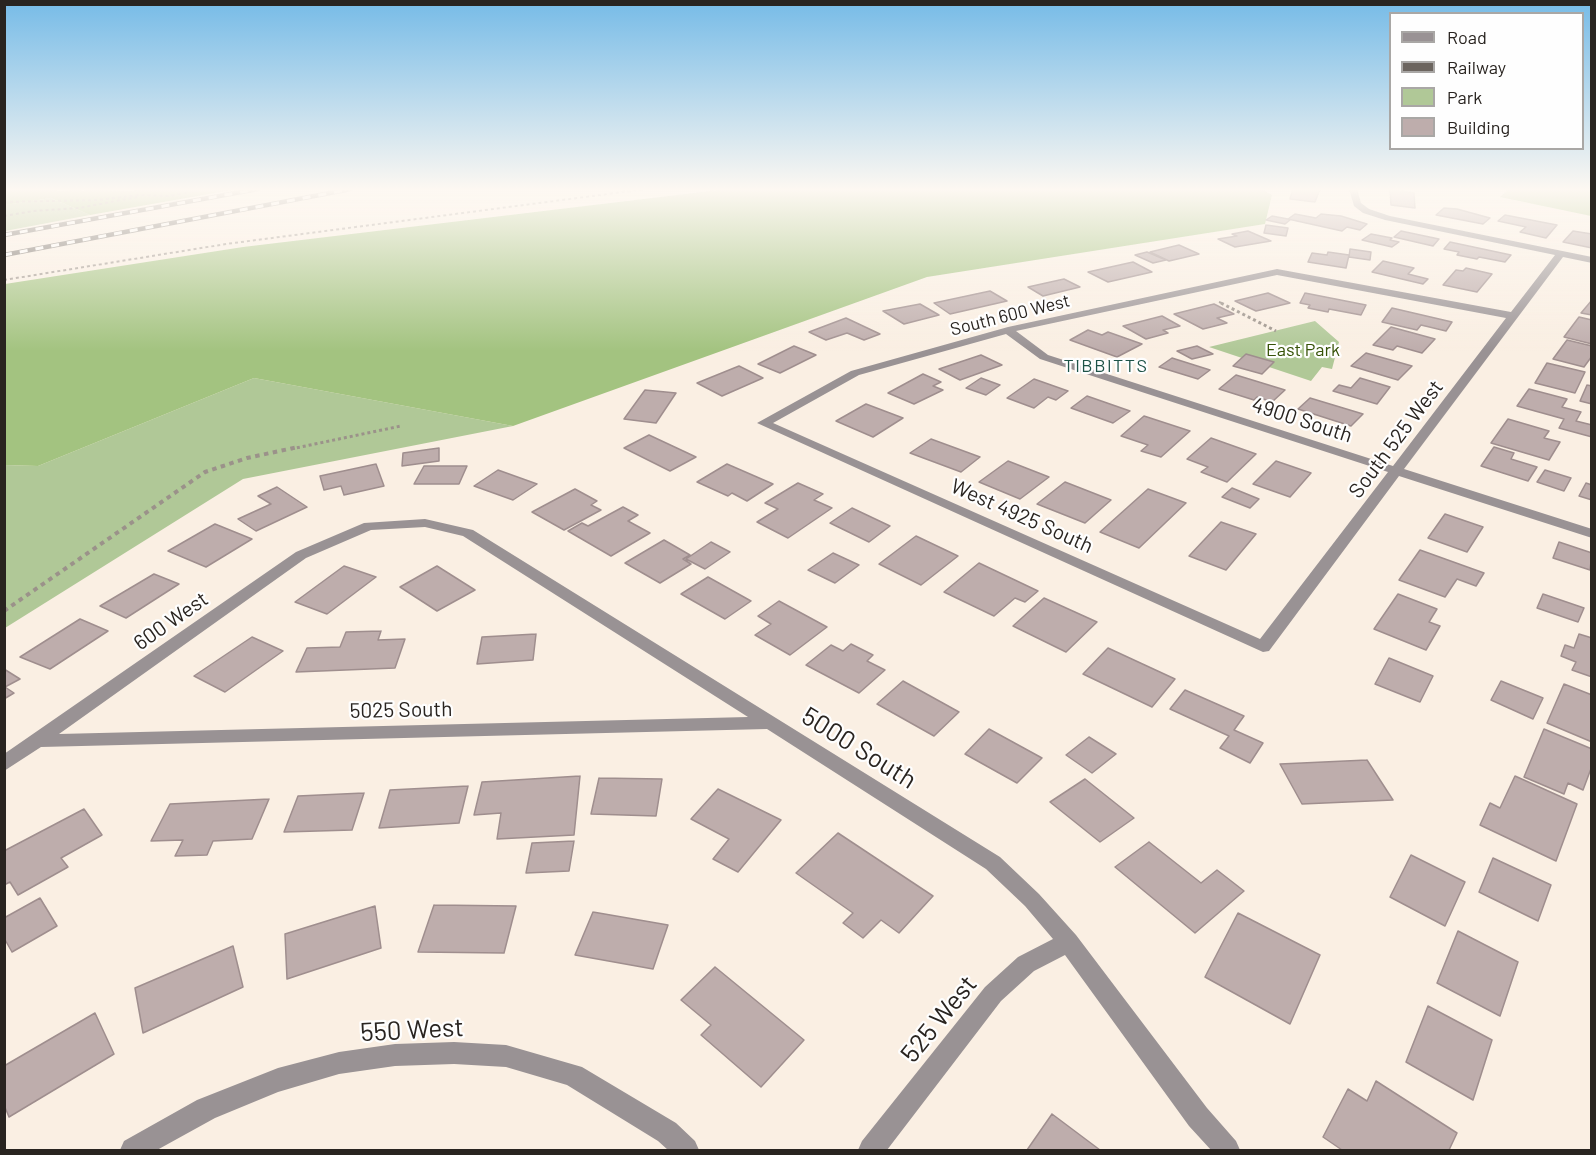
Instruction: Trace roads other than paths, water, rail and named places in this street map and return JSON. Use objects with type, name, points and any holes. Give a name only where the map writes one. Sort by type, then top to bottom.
[{"type":"street","points":[[1507,243],[1592,260]]},
{"type":"street","name":"South 525 West","points":[[1263,647],[1560,254]]},
{"type":"street","name":"South 600 West","points":[[763,423],[855,373],[1008,330],[1277,272],[1513,316]]},
{"type":"street","name":"4900 South","points":[[1008,330],[1044,357],[1592,534]]},
{"type":"street","name":"West 4925 South","points":[[763,423],[1263,647]]},
{"type":"street","name":"5000 South","points":[[369,526],[425,523],[468,533],[993,863],[1032,900],[1068,942],[1198,1117],[1227,1150]]},
{"type":"street","name":"600 West","points":[[4,764],[301,555],[369,526]]},
{"type":"street","name":"5025 South","points":[[37,741],[767,723]]},
{"type":"street","name":"525 West","points":[[871,1150],[993,994],[1026,964],[1068,942]]},
{"type":"street","name":"550 West","points":[[133,1150],[206,1109],[278,1080],[339,1063],[395,1055],[454,1053],[506,1056],[573,1075],[667,1132],[686,1150]]},
{"type":"railway","points":[[4,255],[68,243]]},
{"type":"district","name":"TIBBITTS","points":[[1106,366]]},
{"type":"park label","name":"East Park","points":[[1303,350]]}]
